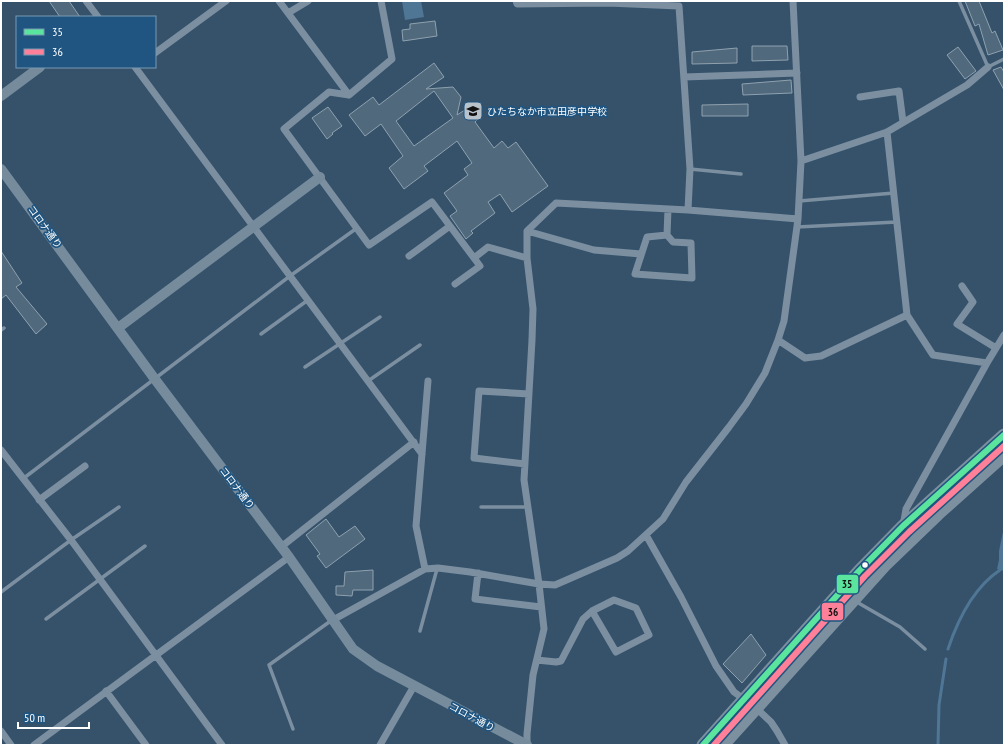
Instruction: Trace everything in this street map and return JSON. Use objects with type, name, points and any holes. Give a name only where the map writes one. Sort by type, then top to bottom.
[{"type":"highway","points":[[704,745],[854,576],[903,526],[1004,434]]},
{"type":"highway","points":[[722,745],[853,600],[938,514],[1004,455]]},
{"type":"street","points":[[86,1],[97,16]]},
{"type":"street","points":[[156,52],[226,1]]},
{"type":"street","points":[[279,1],[349,95]]},
{"type":"street","points":[[288,13],[308,1]]},
{"type":"street","points":[[381,1],[392,59],[349,95],[329,92],[284,129],[369,245],[432,202],[480,266],[455,284]]},
{"type":"street","points":[[516,1],[516,4],[608,3],[679,6],[690,169],[688,210]]},
{"type":"street","points":[[333,620],[425,569],[438,568],[478,573],[539,584],[555,585],[617,558],[628,551],[663,519],[686,482],[746,404],[765,373],[784,321],[798,223],[801,161],[793,1]]},
{"type":"street","points":[[801,161],[887,132],[967,86],[988,67]]},
{"type":"street","points":[[1,96],[39,68]]},
{"type":"street","points":[[136,68],[422,454]]},
{"type":"street","points":[[684,77],[797,73]]},
{"type":"street","points":[[860,97],[899,91],[903,122]]},
{"type":"street","points":[[887,132],[907,315],[933,355],[987,363]]},
{"type":"street","name":"コロナ通り","points":[[1,169],[154,378],[289,557],[353,649],[377,666],[527,745]]},
{"type":"street","points":[[118,328],[320,178]]},
{"type":"street","points":[[527,745],[533,675],[544,629],[524,480],[532,340],[532,309],[526,231],[556,203],[688,210],[798,223]]},
{"type":"street","points":[[666,235],[647,237],[635,274],[692,278],[691,243],[673,242],[666,235],[668,209]]},
{"type":"street","points":[[409,256],[450,226]]},
{"type":"street","points":[[526,231],[594,250],[641,254]]},
{"type":"street","points":[[474,258],[488,246],[527,258]]},
{"type":"street","points":[[962,286],[973,302],[956,324],[996,348]]},
{"type":"street","points":[[778,340],[805,358],[821,356],[907,315]]},
{"type":"street","points":[[914,538],[903,526],[906,509],[1004,335]]},
{"type":"street","points":[[425,569],[416,526],[428,381]]},
{"type":"street","points":[[525,464],[474,458],[479,391],[529,394]]},
{"type":"street","points":[[281,547],[414,442]]},
{"type":"street","points":[[1,450],[71,540],[222,745]]},
{"type":"street","points":[[39,500],[85,466]]},
{"type":"street","points":[[646,535],[681,597],[716,666],[734,692],[756,708],[771,722],[778,731],[784,745]]},
{"type":"street","points":[[34,745],[289,557]]},
{"type":"street","points":[[478,573],[475,599],[542,608]]},
{"type":"street","points":[[536,660],[561,661],[583,618],[592,611],[614,600],[636,608],[649,635],[616,652],[592,611]]},
{"type":"street","points":[[380,745],[414,686]]},
{"type":"street","points":[[106,691],[146,745]]},
{"type":"street","points":[[1,731],[11,745]]},
{"type":"lane","points":[[960,1],[988,67],[1004,59]]},
{"type":"lane","points":[[690,169],[741,174]]},
{"type":"lane","points":[[799,201],[894,193]]},
{"type":"lane","points":[[798,223],[897,222]]},
{"type":"lane","points":[[23,479],[154,378],[290,276],[357,228]]},
{"type":"lane","points":[[261,334],[308,300]]},
{"type":"lane","points":[[305,367],[380,317]]},
{"type":"lane","points":[[368,381],[420,345]]},
{"type":"lane","points":[[1,592],[71,540],[119,507]]},
{"type":"lane","points":[[481,508],[527,507]]},
{"type":"lane","points":[[46,620],[145,546]]},
{"type":"lane","points":[[420,631],[438,568]]},
{"type":"lane","points":[[853,600],[900,627],[925,649]]},
{"type":"lane","points":[[293,729],[269,665],[333,620]]},
{"type":"water","points":[[402,1],[421,1],[424,17],[405,20]]},
{"type":"water","points":[[1004,527],[1004,571],[997,569]]},
{"type":"building","points":[[49,1],[69,1],[79,16],[59,16]]},
{"type":"building","points":[[965,1],[979,1],[992,33],[995,31],[1003,50],[988,55],[979,24],[975,26]]},
{"type":"building","points":[[435,21],[437,36],[403,41],[402,30],[410,29],[410,24]]},
{"type":"building","points":[[752,46],[787,46],[788,60],[752,61]]},
{"type":"building","points":[[958,47],[976,71],[965,79],[947,55]]},
{"type":"building","points":[[737,48],[737,63],[692,64],[692,52]]},
{"type":"building","points":[[434,63],[444,77],[426,89],[453,87],[461,97],[457,115],[468,108],[477,120],[475,122],[494,148],[502,141],[508,148],[516,142],[548,186],[512,212],[500,194],[488,202],[495,213],[471,231],[473,233],[466,239],[450,216],[457,211],[444,193],[468,175],[464,169],[472,163],[457,141],[424,166],[428,171],[404,189],[389,168],[403,156],[381,124],[365,136],[349,115],[373,97],[379,105]],"holes":[[[434,91],[453,118],[414,146],[396,121]]]},
{"type":"building","points":[[1001,67],[1004,72],[1004,90],[993,70]]},
{"type":"building","points":[[791,80],[792,93],[743,95],[742,84]]},
{"type":"building","points":[[748,104],[748,116],[702,116],[702,105]]},
{"type":"building","points":[[328,107],[342,126],[332,133],[333,134],[327,139],[312,118]]},
{"type":"building","points":[[1,251],[22,283],[16,287],[47,324],[36,334],[6,295],[1,299]]},
{"type":"building","points":[[326,519],[339,537],[355,526],[365,539],[326,568],[317,556],[320,554],[306,535]]},
{"type":"building","points":[[373,570],[373,590],[353,590],[352,596],[336,595],[336,586],[344,586],[345,572]]},
{"type":"building","points":[[751,634],[766,655],[742,683],[723,664]]},
{"type":"waterway","points":[[948,649],[962,616],[974,595],[990,577],[1000,570],[1001,567]]},
{"type":"waterway","points":[[938,745],[939,705],[946,659]]},
{"type":"transit line","name":"35","points":[[703,745],[859,571],[903,526],[1004,435]]},
{"type":"transit line","name":"36","points":[[714,745],[865,576],[909,532],[1004,446]]},
{"type":"place","name":"ひたちなか市立田彦中学校","points":[[473,111]]}]
